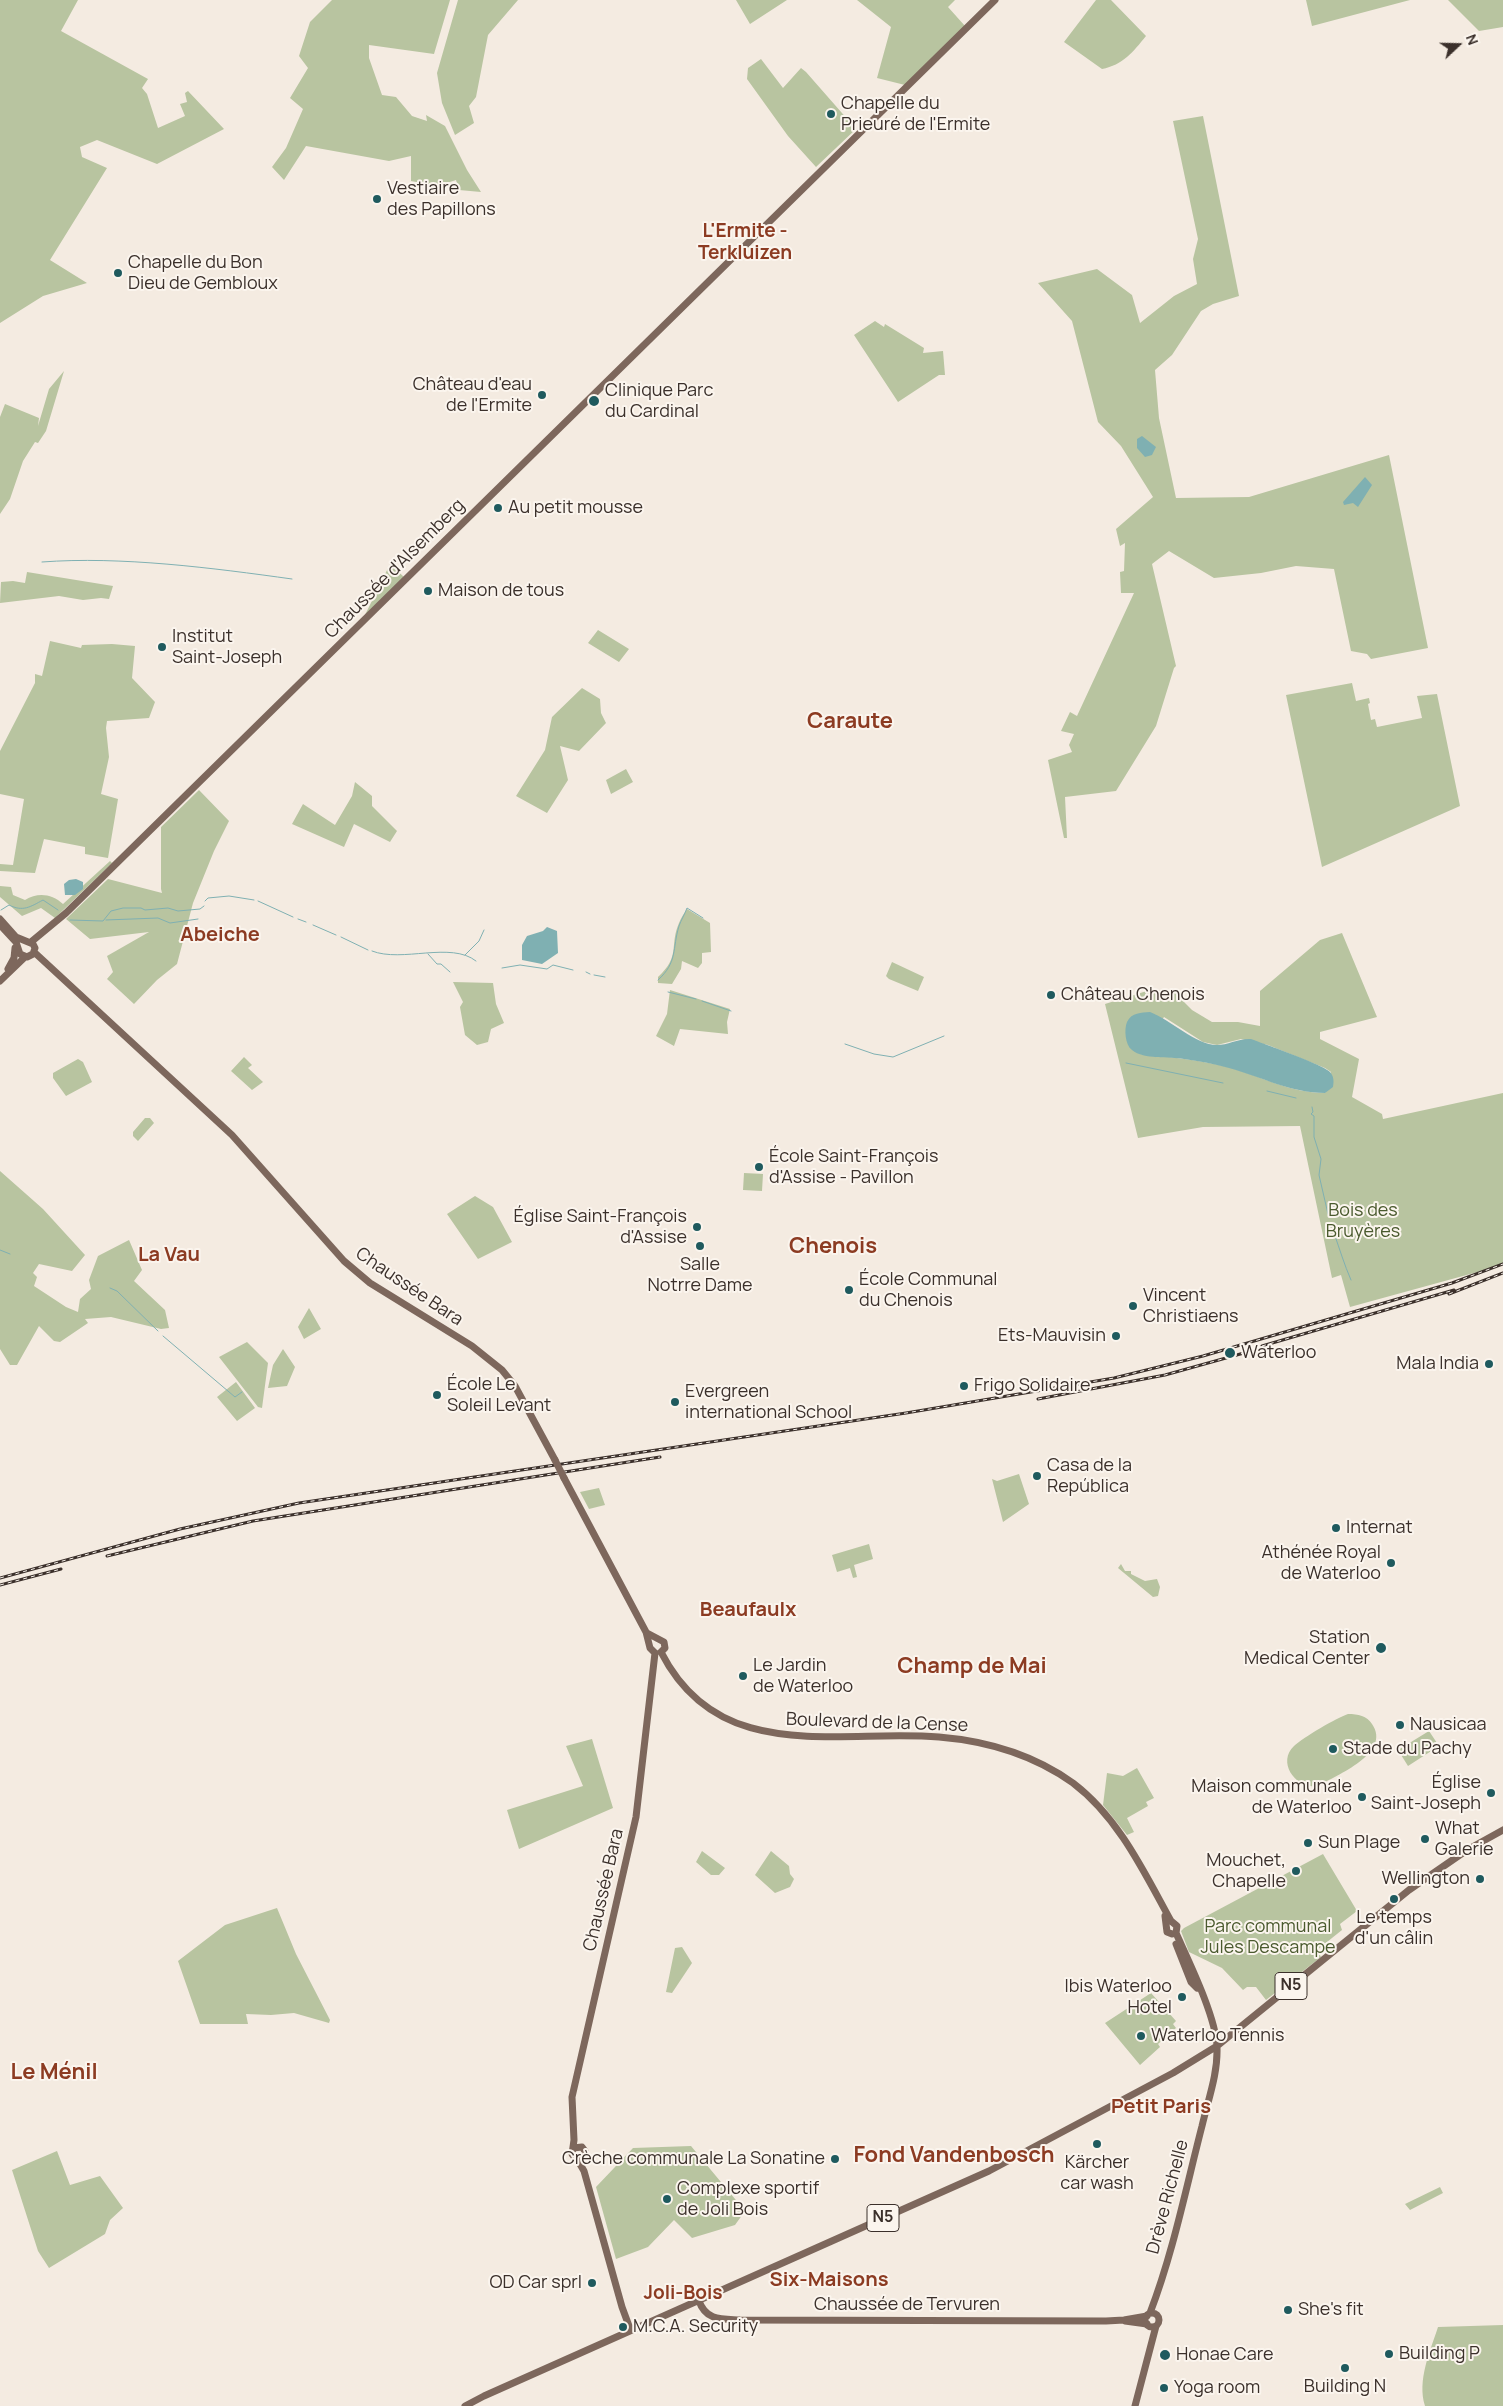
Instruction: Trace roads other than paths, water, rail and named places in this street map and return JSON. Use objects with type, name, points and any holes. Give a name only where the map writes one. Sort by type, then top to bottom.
[{"type":"main road","name":"Chaussée d'Alsemberg","points":[[0,976],[994,0]]},
{"type":"main road","points":[[0,919],[27,950]]},
{"type":"main road","points":[[0,925],[27,950]]},
{"type":"main road","points":[[6,932],[15,949],[14,958],[8,969]]},
{"type":"main road","name":"Chaussée d'Alsemberg","points":[[0,980],[27,950]]},
{"type":"main road","name":"Chaussée Bara","points":[[27,950],[232,1135],[344,1262],[370,1283],[472,1346],[498,1366],[515,1386],[652,1641]]},
{"type":"main road","points":[[660,1639],[664,1642],[665,1648],[658,1653],[650,1648],[652,1641],[660,1639]]},
{"type":"main road","name":"Chaussée Bara","points":[[577,2147],[573,2132],[572,2112],[574,2082],[582,2058],[636,1817],[658,1653]]},
{"type":"main road","name":"Boulevard de la Cense","points":[[658,1653],[692,1696],[718,1716],[743,1727],[799,1736],[939,1737],[984,1744],[1033,1760],[1067,1779],[1096,1804],[1125,1839],[1152,1887],[1170,1925],[1177,1928],[1174,1934],[1201,1994]]},
{"type":"main road","name":"N5","points":[[465,2406],[487,2394],[989,2171],[1202,2056],[1217,2046],[1409,1890],[1467,1850],[1503,1830]]},
{"type":"main road","name":"Drève Richelle","points":[[1151,2314],[1193,2162],[1216,2064],[1217,2046],[1213,2025],[1201,1994]]},
{"type":"main road","points":[[1213,2025],[1223,2032],[1231,2033]]},
{"type":"main road","points":[[1202,2056],[1212,2059],[1216,2064]]},
{"type":"main road","points":[[580,2158],[585,2151],[577,2147],[572,2154],[580,2158],[622,2307],[629,2326],[633,2330]]},
{"type":"main road","name":"Chaussée de Tervuren","points":[[699,2301],[709,2316],[726,2319],[1124,2320],[1151,2326]]},
{"type":"main road","points":[[1135,2406],[1150,2347],[1151,2314]]},
{"type":"main road","points":[[1151,2314],[1160,2320],[1151,2326]]},
{"type":"main road","name":"Chaussée de Tervuren","points":[[1124,2320],[1151,2314]]},
{"type":"water","points":[[1142,436],[1156,447],[1152,455],[1145,457],[1137,448],[1137,439]]},
{"type":"water","points":[[1365,477],[1372,485],[1358,507],[1353,503],[1344,505],[1343,502]]},
{"type":"water","points":[[76,879],[83,882],[83,889],[75,895],[65,895],[64,884],[69,880]]},
{"type":"water","points":[[547,927],[557,931],[558,953],[542,964],[522,960],[522,945],[527,936],[543,931]]},
{"type":"water","points":[[1150,1012],[1192,1037],[1209,1044],[1221,1045],[1251,1039],[1306,1060],[1330,1072],[1333,1079],[1333,1087],[1325,1093],[1300,1090],[1218,1065],[1137,1053],[1130,1048],[1127,1041],[1126,1025],[1134,1015]]},
{"type":"waterway","points":[[42,562],[103,561],[167,564],[292,579]]},
{"type":"waterway","points":[[205,901],[208,898],[229,896],[254,900]]},
{"type":"waterway","points":[[1,910],[9,905],[26,908],[43,900],[58,910]]},
{"type":"waterway","points":[[258,901],[293,917]]},
{"type":"waterway","points":[[70,920],[103,921],[111,911],[123,908],[141,908],[145,910],[168,908],[178,911],[200,909],[204,906]]},
{"type":"waterway","points":[[658,980],[672,961],[679,926],[687,908],[703,918]]},
{"type":"waterway","points":[[106,920],[158,918],[170,923],[198,919]]},
{"type":"waterway","points":[[298,919],[306,922]]},
{"type":"waterway","points":[[313,925],[336,935]]},
{"type":"waterway","points":[[465,955],[479,941],[484,930]]},
{"type":"waterway","points":[[341,937],[368,950]]},
{"type":"waterway","points":[[372,951],[397,955],[453,953],[466,955],[476,961]]},
{"type":"waterway","points":[[428,954],[437,964],[441,964],[450,972]]},
{"type":"waterway","points":[[502,968],[520,965],[547,969],[553,965],[573,970]]},
{"type":"waterway","points":[[586,972],[590,974]]},
{"type":"waterway","points":[[594,975],[605,977]]},
{"type":"waterway","points":[[668,992],[696,999]]},
{"type":"waterway","points":[[702,1001],[731,1011]]},
{"type":"waterway","points":[[845,1044],[874,1054],[893,1057],[944,1036]]},
{"type":"waterway","points":[[1126,1063],[1223,1083]]},
{"type":"waterway","points":[[1267,1091],[1296,1098]]},
{"type":"waterway","points":[[1312,1107],[1314,1137],[1321,1159],[1319,1175],[1328,1214]]},
{"type":"waterway","points":[[1334,1233],[1351,1280]]},
{"type":"waterway","points":[[0,1250],[10,1254]]},
{"type":"waterway","points":[[110,1288],[117,1291],[158,1331]]},
{"type":"waterway","points":[[163,1336],[235,1397],[242,1392]]},
{"type":"railway","points":[[0,1578],[180,1529],[299,1503],[906,1413],[1114,1378],[1203,1356],[1452,1283],[1503,1264]]},
{"type":"railway","points":[[1449,1294],[1503,1273]]},
{"type":"railway","points":[[1262,1346],[1454,1290]]},
{"type":"railway","points":[[1038,1399],[1165,1375],[1269,1346]]},
{"type":"railway","points":[[107,1556],[253,1521],[660,1457]]},
{"type":"railway","points":[[0,1585],[61,1569]]},
{"type":"place","name":"Chapelle du Prieuré de l'Ermite","points":[[831,114]]},
{"type":"place","name":"Vestiaire des Papillons","points":[[377,199]]},
{"type":"place","name":"Chapelle du Bon Dieu de Gembloux","points":[[118,273]]},
{"type":"place","name":"Château d'eau de l'Ermite","points":[[542,395]]},
{"type":"place","name":"Clinique Parc du Cardinal","points":[[594,401]]},
{"type":"place","name":"Au petit mousse","points":[[498,508]]},
{"type":"place","name":"Maison de tous","points":[[428,591]]},
{"type":"place","name":"Institut Saint-Joseph","points":[[162,647]]},
{"type":"place","name":"Château Chenois","points":[[1051,995]]},
{"type":"place","name":"École Saint-François d'Assise - Pavillon","points":[[759,1167]]},
{"type":"place","name":"Église Saint-François d'Assise","points":[[697,1227]]},
{"type":"place","name":"Salle Notrre Dame","points":[[700,1246]]},
{"type":"place","name":"École Communal du Chenois","points":[[849,1290]]},
{"type":"place","name":"Vincent Christiaens","points":[[1133,1306]]},
{"type":"place","name":"Ets-Mauvisin","points":[[1116,1336]]},
{"type":"place","name":"Waterloo","points":[[1230,1353]]},
{"type":"place","name":"Mala India","points":[[1489,1364]]},
{"type":"place","name":"Frigo Solidaire","points":[[964,1386]]},
{"type":"place","name":"École Le Soleil Levant","points":[[437,1395]]},
{"type":"place","name":"Evergreen international School","points":[[675,1402]]},
{"type":"place","name":"Casa de la República","points":[[1037,1476]]},
{"type":"place","name":"Internat","points":[[1336,1528]]},
{"type":"place","name":"Athénée Royal de Waterloo","points":[[1391,1563]]},
{"type":"place","name":"Station Medical Center","points":[[1381,1648]]},
{"type":"place","name":"Le Jardin de Waterloo","points":[[743,1676]]},
{"type":"place","name":"Nausicaa","points":[[1400,1725]]},
{"type":"place","name":"Stade du Pachy","points":[[1333,1749]]},
{"type":"place","name":"Église Saint-Joseph","points":[[1491,1793]]},
{"type":"place","name":"Maison communale de Waterloo","points":[[1362,1797]]},
{"type":"place","name":"What Galerie","points":[[1425,1839]]},
{"type":"place","name":"Sun Plage","points":[[1308,1843]]},
{"type":"place","name":"Mouchet, Chapelle","points":[[1296,1871]]},
{"type":"place","name":"Wellington","points":[[1480,1879]]},
{"type":"place","name":"Le temps d'un câlin","points":[[1394,1899]]},
{"type":"place","name":"Ibis Waterloo Hotel","points":[[1182,1997]]},
{"type":"place","name":"Waterloo Tennis","points":[[1141,2036]]},
{"type":"place","name":"Kärcher car wash","points":[[1097,2144]]},
{"type":"place","name":"Crèche communale La Sonatine","points":[[835,2159]]},
{"type":"place","name":"Complexe sportif de Joli Bois","points":[[667,2199]]},
{"type":"place","name":"OD Car sprl","points":[[592,2283]]},
{"type":"place","name":"She's fit","points":[[1288,2310]]},
{"type":"place","name":"M.C.A. Security","points":[[623,2327]]},
{"type":"place","name":"Building P","points":[[1389,2354]]},
{"type":"place","name":"Honae Care","points":[[1165,2355]]},
{"type":"place","name":"Building N","points":[[1345,2368]]},
{"type":"place","name":"Yoga room","points":[[1164,2388]]},
{"type":"district","name":"L'Ermite - Terkluizen","points":[[745,243]]},
{"type":"district","name":"Caraute","points":[[850,722]]},
{"type":"district","name":"Abeiche","points":[[220,935]]},
{"type":"district","name":"Chenois","points":[[833,1247]]},
{"type":"district","name":"La Vau","points":[[169,1255]]},
{"type":"district","name":"Beaufaulx","points":[[748,1610]]},
{"type":"district","name":"Champ de Mai","points":[[972,1667]]},
{"type":"district","name":"Le Ménil","points":[[54,2073]]},
{"type":"district","name":"Petit Paris","points":[[1161,2107]]},
{"type":"district","name":"Fond Vandenbosch","points":[[954,2156]]},
{"type":"district","name":"Six-Maisons","points":[[829,2280]]},
{"type":"district","name":"Joli-Bois","points":[[683,2294]]},
{"type":"park label","name":"Bois des Bruyères","points":[[1363,1221]]},
{"type":"park label","name":"Parc communal Jules Descampe","points":[[1268,1937]]}]
